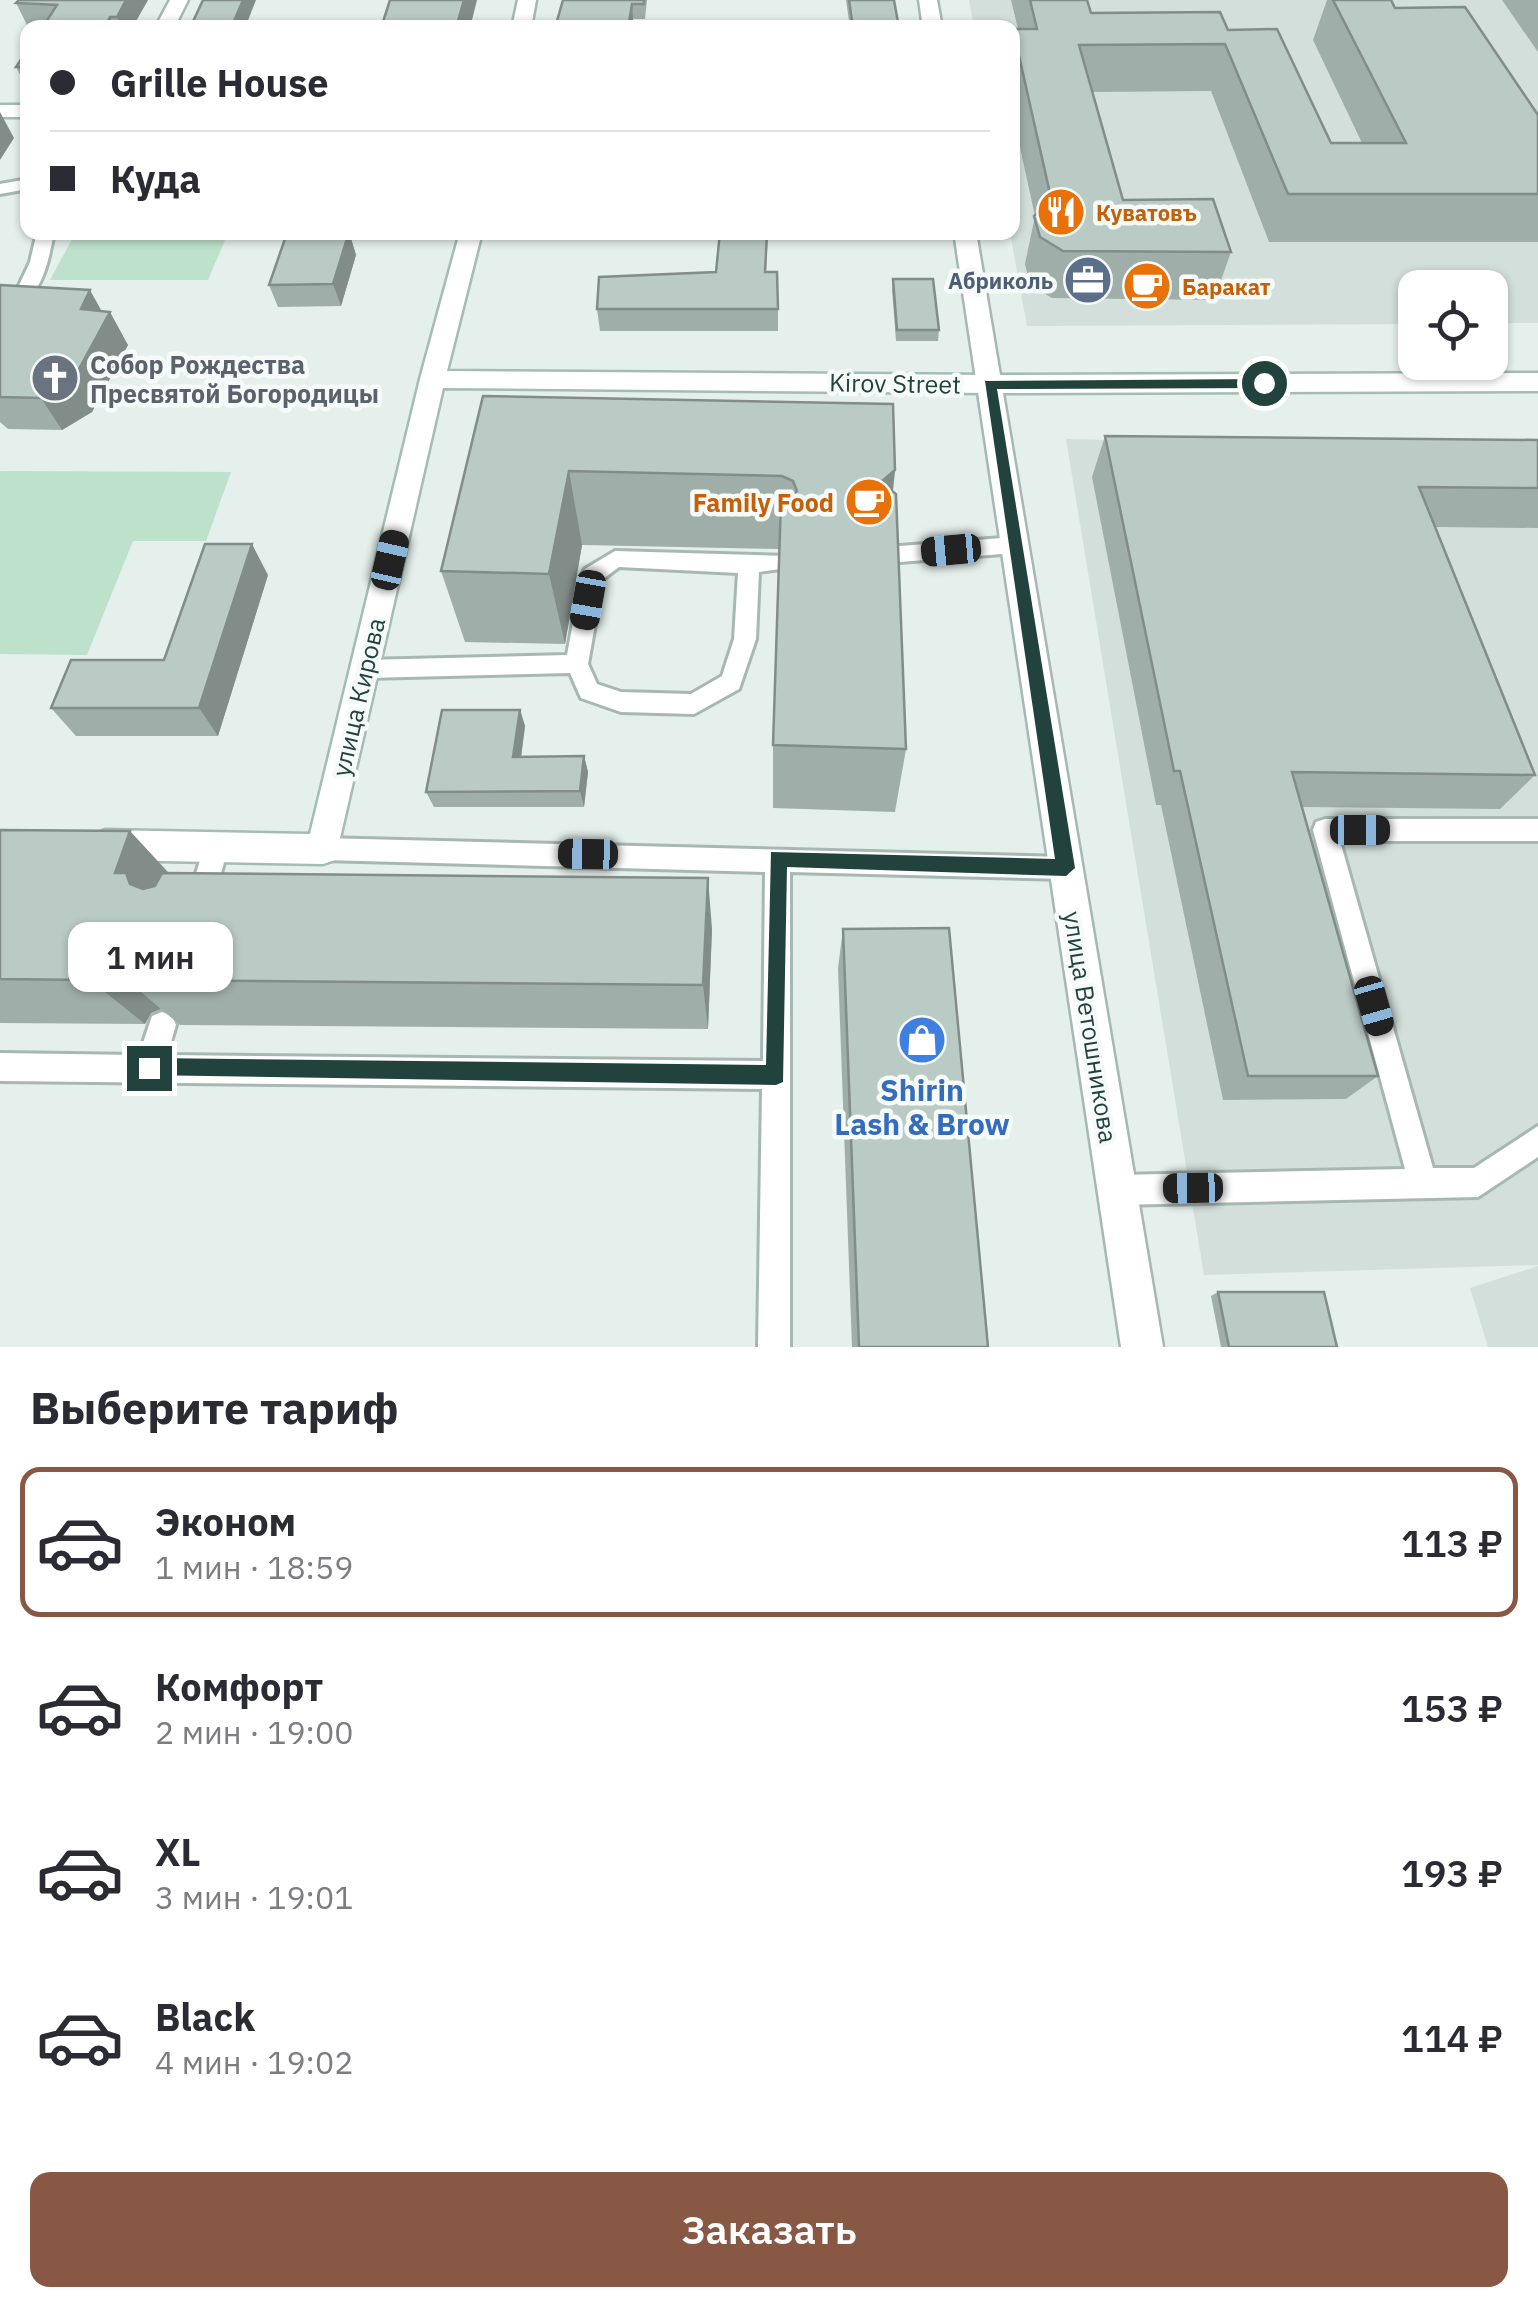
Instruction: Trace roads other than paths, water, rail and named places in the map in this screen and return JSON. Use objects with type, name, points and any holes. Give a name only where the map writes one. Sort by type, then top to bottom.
[{"type":"street","name":"улица Кирова","points":[[323,849],[432,379],[469,240]]},
{"type":"street","name":"улица Ветошникова","points":[[967,240],[1142,1347]]},
{"type":"street","name":"Kirov Street","points":[[432,379],[990,384],[1538,382]]},
{"type":"street","points":[[78,845],[323,849]]},
{"type":"lane","points":[[24,294],[40,262],[44,240]]},
{"type":"lane","points":[[887,555],[1015,545]]},
{"type":"lane","points":[[748,565],[745,640],[731,682],[694,704],[621,702],[589,691],[576,664],[593,574],[614,559],[748,565],[781,562]]},
{"type":"lane","points":[[365,668],[576,664]]},
{"type":"lane","points":[[1423,1183],[1324,830],[1538,830]]},
{"type":"lane","points":[[193,924],[216,848]]},
{"type":"lane","points":[[323,849],[1066,868]]},
{"type":"lane","points":[[774,1347],[778,858]]},
{"type":"lane","points":[[149,1068],[162,1024]]},
{"type":"lane","points":[[0,1066],[776,1075]]},
{"type":"lane","points":[[1117,1190],[1478,1182],[1538,1140]]},
{"type":"place","name":"Куватовъ","points":[[1061,212]]},
{"type":"place","name":"Абриколь","points":[[1088,280]]},
{"type":"place","name":"Баракат","points":[[1147,286]]},
{"type":"place","name":"Собор Рождества Пресвятой Богородицы","points":[[55,378]]},
{"type":"place","name":"Family Food","points":[[869,502]]},
{"type":"place","name":"Shirin Lash & Brow","points":[[922,1040]]}]
